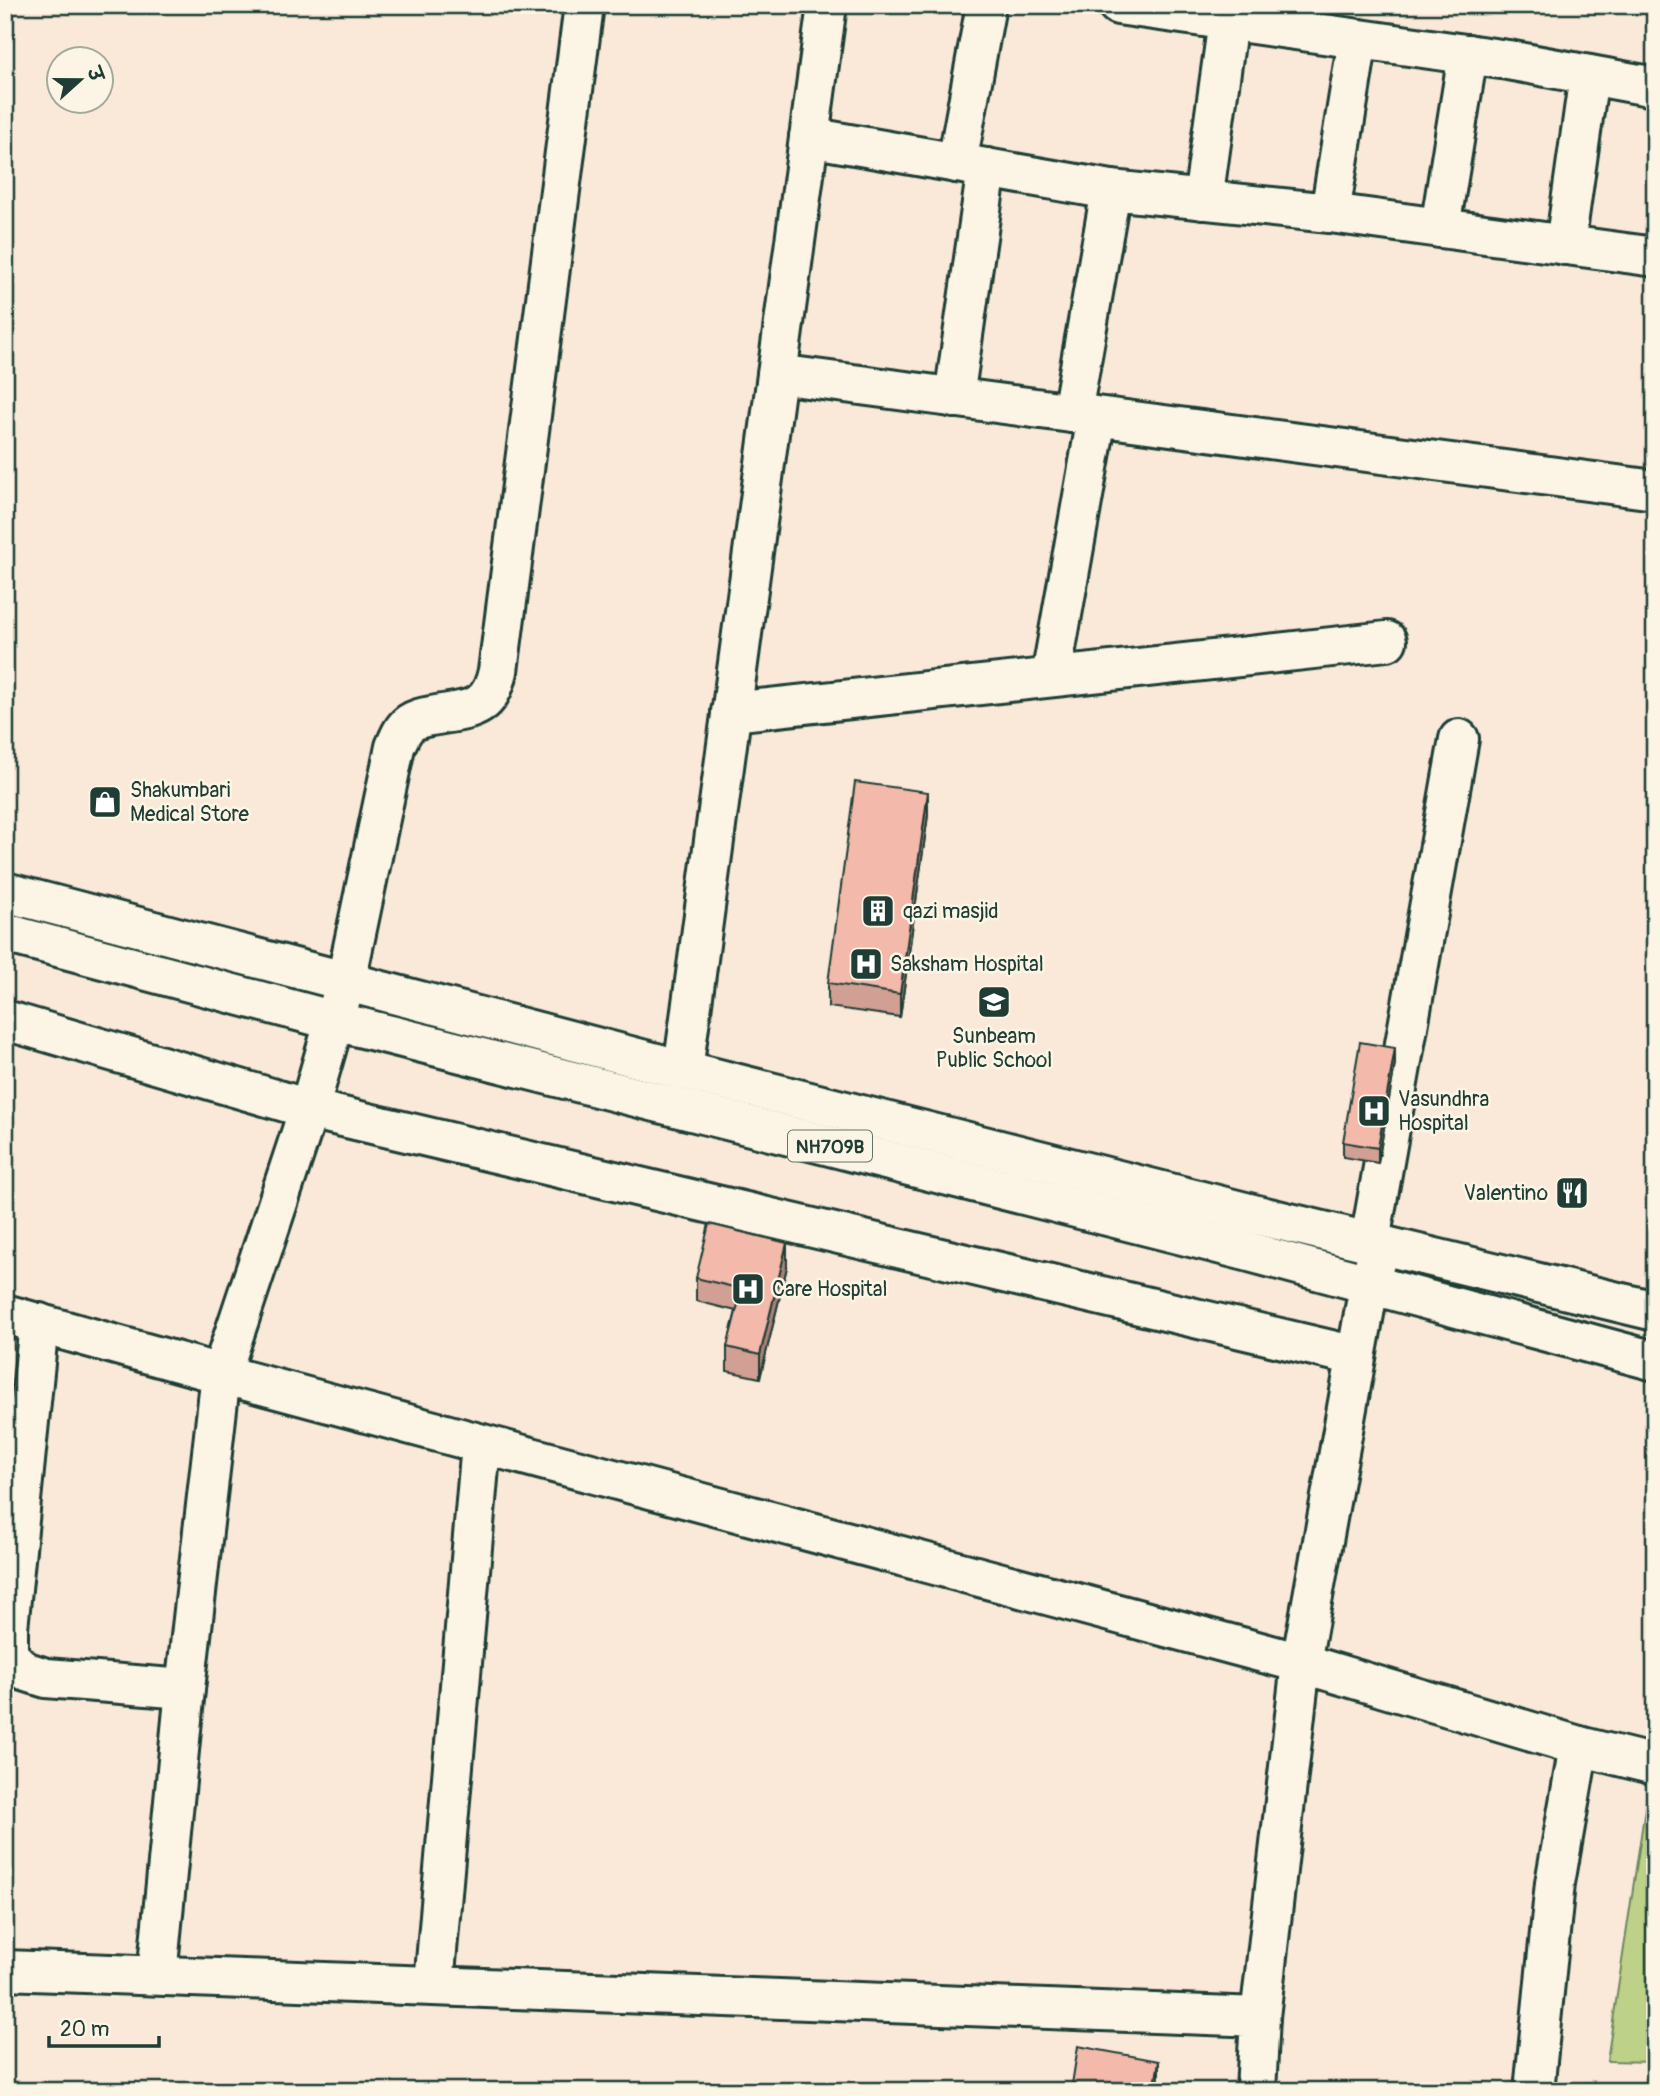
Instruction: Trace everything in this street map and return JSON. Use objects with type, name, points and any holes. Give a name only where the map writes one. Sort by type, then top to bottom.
[{"type":"main road","points":[[157,1975],[185,1689],[222,1374],[335,1021],[346,981],[395,747],[401,732],[410,722],[477,705],[484,702],[494,690],[584,5]]},
{"type":"main road","points":[[683,1070],[827,5]]},
{"type":"main road","points":[[954,398],[986,5]]},
{"type":"main road","points":[[1118,5],[1468,54],[1655,88]]},
{"type":"main road","points":[[1203,200],[1228,21]]},
{"type":"main road","points":[[1330,213],[1358,39]]},
{"type":"main road","points":[[1440,228],[1468,54]]},
{"type":"main road","points":[[1565,245],[1589,75]]},
{"type":"main road","points":[[809,137],[1111,190],[1330,213],[1648,256],[1655,253]]},
{"type":"main road","points":[[1051,677],[1111,190]]},
{"type":"main road","points":[[777,374],[1655,490]]},
{"type":"main road","points":[[731,712],[1387,641]]},
{"type":"main road","points":[[1256,2091],[1261,2017],[1301,1663],[1356,1356],[1460,739]]},
{"type":"main road","name":"NH709B","points":[[5,892],[683,1070],[1257,1216],[1375,1242],[1655,1311]]},
{"type":"main road","name":"NH709B","points":[[5,933],[335,1021],[1246,1251],[1655,1362]]},
{"type":"main road","points":[[5,1020],[309,1109],[1356,1356]]},
{"type":"main road","points":[[185,1689],[46,1678],[24,1671],[8,1655],[22,1319],[1301,1663],[1579,1746],[1655,1765]]},
{"type":"main road","points":[[434,1986],[481,1444]]},
{"type":"main road","points":[[1534,2091],[1555,1883],[1579,1746]]},
{"type":"main road","points":[[5,1970],[1261,2017]]},
{"type":"green space","points":[[1646,1802],[1655,1804],[1655,2062],[1607,2061]]},
{"type":"building","name":"qazi masjid","points":[[855,782],[928,792],[900,994],[828,983]]},
{"type":"building","points":[[1360,1042],[1395,1048],[1378,1148],[1343,1142]]},
{"type":"building","points":[[709,1224],[787,1243],[760,1355],[727,1347],[742,1289],[696,1278]]},
{"type":"building","points":[[1078,2046],[1159,2061],[1154,2091],[1071,2091]]},
{"type":"place","name":"Shakumbari Medical Store","points":[[105,802]]},
{"type":"place","name":"qazi masjid","points":[[878,911]]},
{"type":"place","name":"Saksham Hospital","points":[[866,964]]},
{"type":"place","name":"Sunbeam Public School","points":[[994,1002]]},
{"type":"place","name":"Vasundhra Hospital","points":[[1374,1111]]},
{"type":"place","name":"Valentino","points":[[1572,1193]]},
{"type":"place","name":"Care Hospital","points":[[748,1289]]}]
